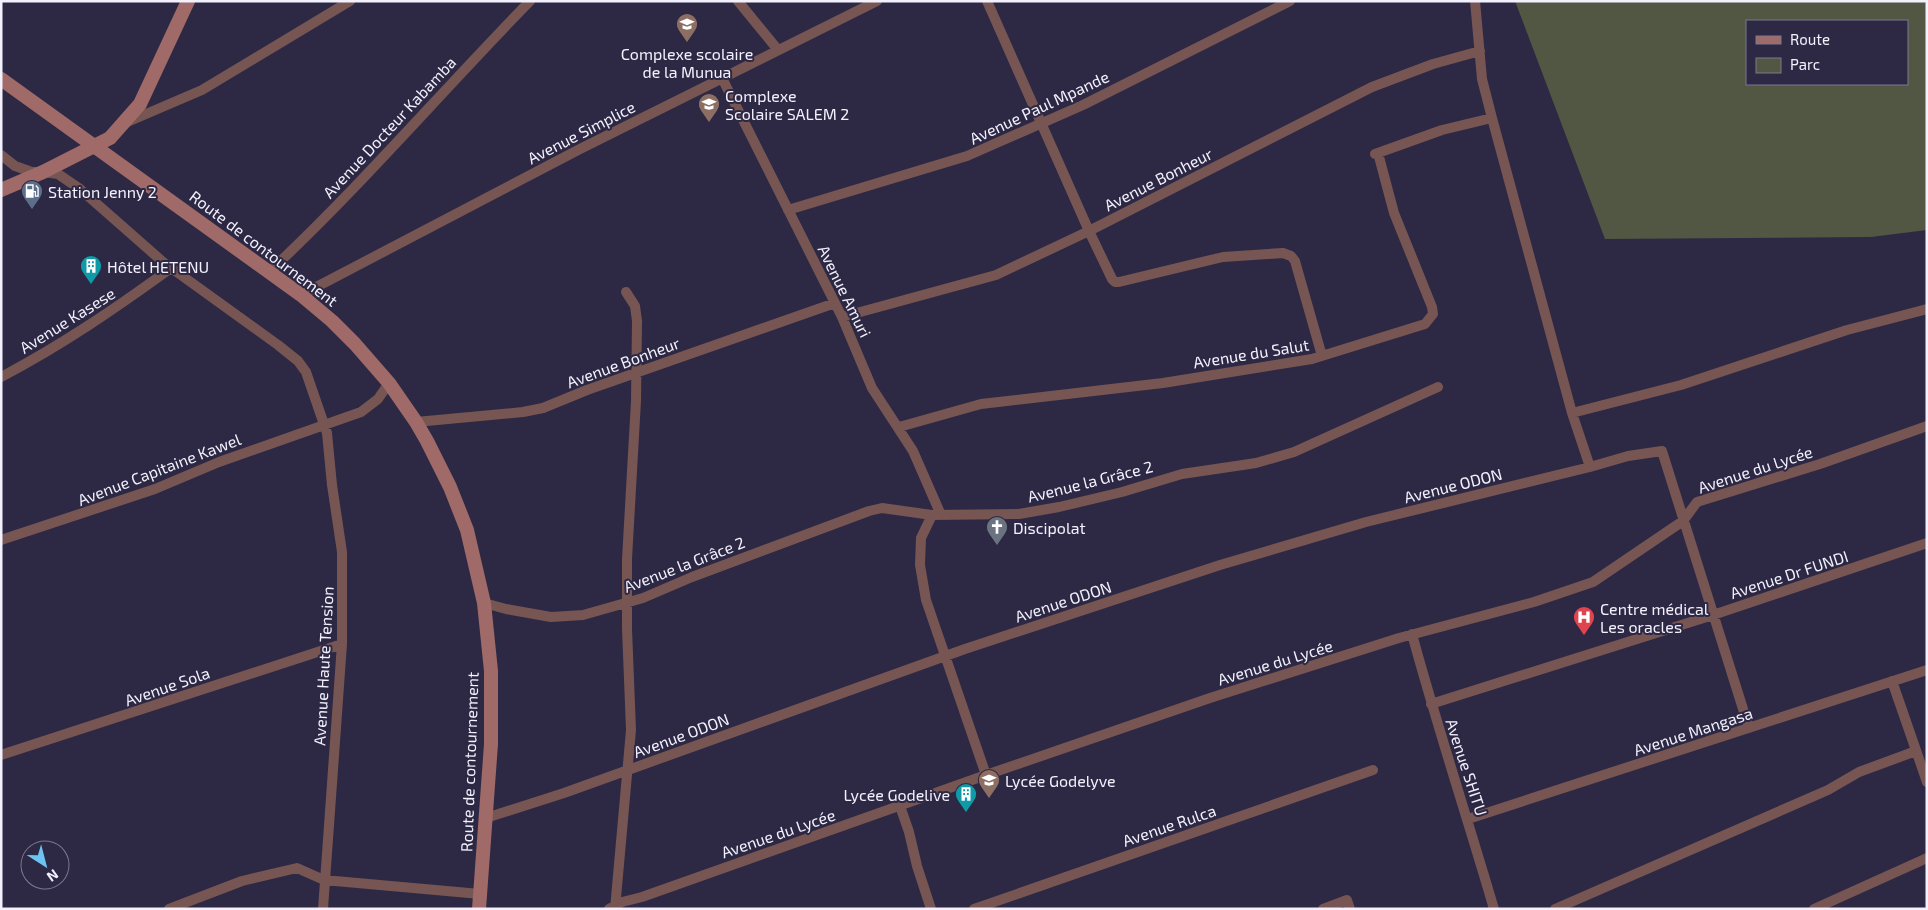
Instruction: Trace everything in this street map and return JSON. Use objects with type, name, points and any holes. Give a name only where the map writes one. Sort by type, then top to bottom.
[{"type":"street","points":[[1,190],[44,172],[110,138],[124,124],[140,104],[188,1]]},
{"type":"street","points":[[124,124],[208,87],[350,1]]},
{"type":"street","name":"Avenue Docteur Kabamba","points":[[269,272],[310,234],[475,57],[530,1]]},
{"type":"street","points":[[738,1],[778,50]]},
{"type":"street","name":"Avenue Simplice","points":[[302,295],[580,149],[877,1]]},
{"type":"street","points":[[987,1],[1089,231],[1115,282],[1223,257],[1273,252],[1290,256],[1295,261],[1322,356]]},
{"type":"street","points":[[1475,1],[1482,79],[1572,413],[1590,467]]},
{"type":"street","name":"Avenue Paul Mpande","points":[[788,210],[967,156],[1083,105],[1283,3]]},
{"type":"street","name":"Avenue Bonheur","points":[[842,317],[996,275],[1089,231],[1372,87],[1433,64],[1480,51]]},
{"type":"street","name":"Avenue Amuri","points":[[722,78],[835,302],[872,388],[899,427],[926,477],[936,515]]},
{"type":"street","name":"Route de contournement","points":[[1,79],[302,295],[338,327],[389,383],[416,422],[450,487],[467,530],[484,603],[491,671],[490,744],[479,909]]},
{"type":"street","name":"Avenue du Salut","points":[[899,427],[981,404],[1163,383],[1322,356],[1425,324],[1433,314],[1432,307],[1394,213],[1377,153],[1442,130],[1492,118]]},
{"type":"street","name":"Avenue Haute Tension","points":[[1,155],[15,166],[32,172],[58,174],[80,189],[171,268],[298,361],[306,372],[325,423],[342,552],[342,644],[323,909]]},
{"type":"street","name":"Avenue Kasese","points":[[1,377],[85,329],[171,268]]},
{"type":"street","points":[[613,908],[631,730],[626,559],[637,321],[635,306],[626,292]]},
{"type":"street","name":"Avenue Bonheur","points":[[416,422],[523,412],[543,408],[636,372],[835,302]]},
{"type":"street","points":[[1572,413],[1680,385],[1846,330],[1927,309]]},
{"type":"street","points":[[325,423],[361,412],[378,399],[389,383]]},
{"type":"street","name":"Avenue la Grâce 2","points":[[484,603],[551,617],[584,615],[643,598],[692,577],[869,511],[888,509],[936,515],[1019,514],[1122,492],[1191,472],[1256,463],[1294,452],[1438,387]]},
{"type":"street","name":"Avenue Capitaine Kawel","points":[[1,540],[146,492],[219,462],[325,423]]},
{"type":"street","name":"Avenue du Lycée","points":[[613,908],[986,775],[1210,698],[1412,634],[1534,602],[1592,582],[1683,522],[1697,502],[1820,464],[1927,426]]},
{"type":"street","name":"Avenue ODON","points":[[486,818],[627,770],[945,656],[1220,565],[1339,530],[1628,456],[1662,451],[1683,522]]},
{"type":"street","points":[[936,515],[921,538],[920,565],[926,600],[986,775]]},
{"type":"street","points":[[1683,522],[1749,728]]},
{"type":"street","name":"Avenue Dr FUNDI","points":[[1431,704],[1713,615],[1927,544]]},
{"type":"street","name":"Avenue SHITU","points":[[1412,634],[1431,704],[1468,819],[1494,909]]},
{"type":"street","name":"Avenue Sola","points":[[1,755],[342,644]]},
{"type":"street","name":"Avenue Mangasa","points":[[1468,819],[1692,748],[1927,670]]},
{"type":"street","points":[[1892,681],[1927,782]]},
{"type":"street","points":[[1555,909],[1828,790],[1859,772],[1916,751]]},
{"type":"street","name":"Avenue Rulca","points":[[974,909],[1373,770]]},
{"type":"street","points":[[900,806],[931,909]]},
{"type":"street","points":[[1814,909],[1927,858]]},
{"type":"street","points":[[169,909],[242,881],[296,868],[324,880],[480,894]]},
{"type":"street","points":[[1323,909],[1348,904]]},
{"type":"green space","points":[[1515,1],[1927,1],[1927,230],[1871,237],[1605,239]]},
{"type":"place","name":"Complexe scolaire de la Munua","points":[[687,43]]},
{"type":"place","name":"Complexe Scolaire SALEM 2","points":[[709,123]]},
{"type":"place","name":"Station Jenny 2","points":[[32,210]]},
{"type":"place","name":"Hôtel HETENU","points":[[91,285]]},
{"type":"place","name":"Discipolat","points":[[997,546]]},
{"type":"place","name":"Centre médical Les oracles","points":[[1584,636]]},
{"type":"place","name":"Lycée Godelyve","points":[[989,799]]},
{"type":"place","name":"Lycée Godelive","points":[[966,813]]}]
